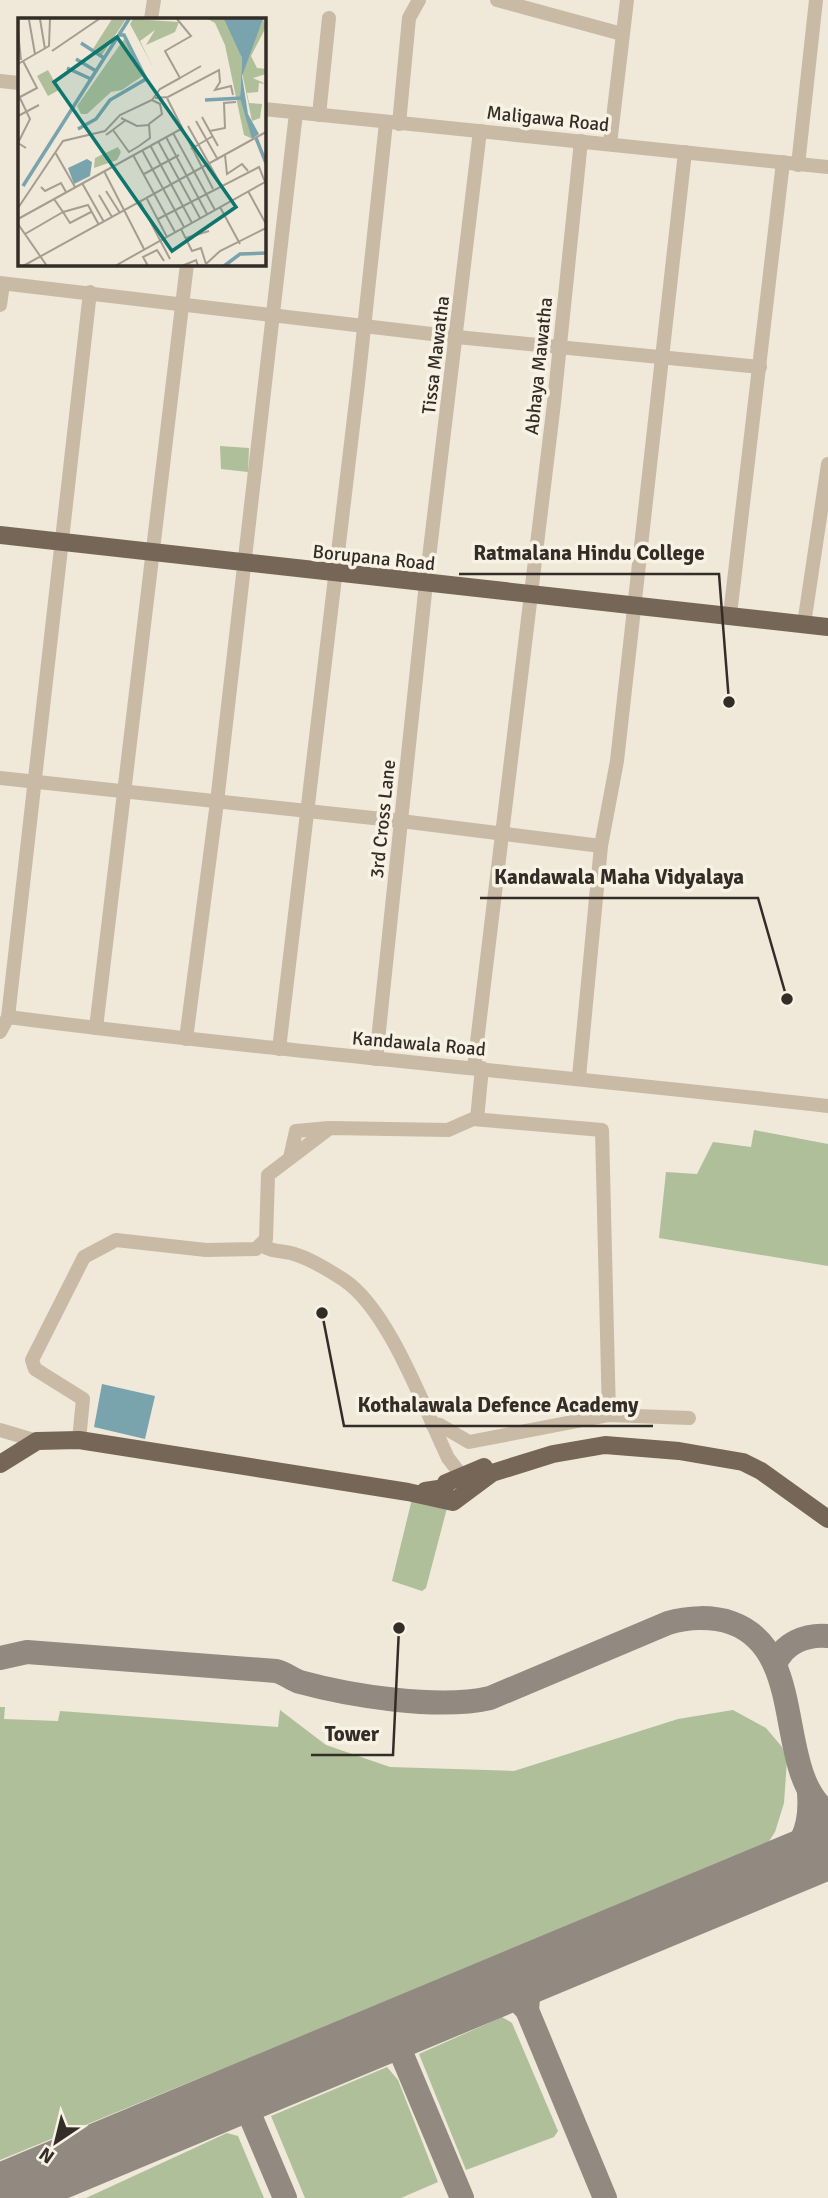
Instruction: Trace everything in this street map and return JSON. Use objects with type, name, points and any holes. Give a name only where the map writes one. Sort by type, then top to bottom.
[{"type":"main road","name":"Borupana Road","points":[[0,535],[828,628]]},
{"type":"main road","points":[[457,1484],[497,1461],[546,1446],[603,1435],[735,1449],[774,1466],[828,1507]]},
{"type":"main road","points":[[0,1464],[37,1441],[79,1440],[408,1492],[457,1484],[521,1463],[584,1447],[605,1446],[679,1451],[743,1462],[761,1471],[828,1519]]},
{"type":"street","points":[[151,18],[154,0]]},
{"type":"street","points":[[279,1049],[365,326],[409,18],[419,0]]},
{"type":"street","points":[[497,0],[622,34]]},
{"type":"street","points":[[610,144],[626,0]]},
{"type":"street","points":[[730,615],[760,367],[816,0]]},
{"type":"street","points":[[319,116],[329,18]]},
{"type":"street","points":[[0,82],[18,83]]},
{"type":"street","name":"Maligawa Road","points":[[266,110],[828,167]]},
{"type":"street","points":[[186,1039],[217,802],[242,564],[296,113]]},
{"type":"street","name":"Tissa Mawatha","points":[[426,583],[480,131]]},
{"type":"street","name":"Abhaya Mawatha","points":[[477,1119],[478,1067],[500,835],[581,141]]},
{"type":"street","points":[[579,1077],[601,846],[617,761],[660,355],[685,152]]},
{"type":"street","points":[[96,1028],[187,266]]},
{"type":"street","points":[[0,305],[1,283],[457,337],[760,367]]},
{"type":"street","points":[[0,1032],[8,1017],[90,292]]},
{"type":"street","points":[[804,624],[828,464]]},
{"type":"street","name":"3rd Cross Lane","points":[[376,1059],[426,583]]},
{"type":"street","points":[[0,778],[306,813],[401,821],[601,846]]},
{"type":"street","name":"Kandawala Road","points":[[8,1017],[186,1039],[579,1077],[828,1106]]},
{"type":"street","points":[[79,1440],[83,1399],[35,1369],[32,1360],[84,1257],[116,1240],[248,1251],[262,1245],[267,1234],[268,1175],[330,1128],[447,1130],[468,1119],[602,1130],[609,1415]]},
{"type":"street","points":[[262,1245],[268,1250],[302,1257],[357,1290],[377,1313],[448,1458],[449,1474],[457,1484]]},
{"type":"street","points":[[432,1424],[440,1425],[469,1442],[609,1415],[689,1418]]},
{"type":"street","points":[[0,1430],[37,1441]]},
{"type":"green space","points":[[220,446],[249,448],[248,472],[221,469]]},
{"type":"green space","points":[[754,1130],[828,1144],[828,1266],[659,1238],[666,1172],[697,1174],[713,1142],[751,1147]]},
{"type":"green space","points":[[412,1499],[447,1508],[426,1588],[422,1591],[392,1581]]},
{"type":"green space","points":[[0,1707],[5,1707],[4,1719],[58,1721],[60,1711],[278,1727],[280,1710],[326,1745],[390,1767],[514,1771],[678,1719],[733,1710],[766,1728],[782,1747],[787,1760],[784,1803],[775,1832],[766,1846],[0,2160]]},
{"type":"green space","points":[[502,2017],[512,2023],[558,2131],[554,2137],[466,2170],[419,2054]]},
{"type":"green space","points":[[387,2067],[398,2080],[438,2182],[401,2198],[305,2198],[271,2116]]},
{"type":"green space","points":[[227,2133],[238,2136],[264,2198],[86,2198]]},
{"type":"water","points":[[102,1384],[155,1396],[145,1439],[94,1427]]},
{"type":"taxiway","points":[[0,1658],[27,1652],[276,1671],[300,1682],[344,1692],[395,1700],[446,1703],[490,1698],[668,1623],[684,1619],[716,1619],[732,1623],[756,1638],[772,1659],[782,1685],[801,1770],[811,1794],[828,1813]]},
{"type":"taxiway","points":[[775,1665],[784,1651],[796,1642],[804,1638],[828,1636]]},
{"type":"taxiway","points":[[769,1873],[789,1857],[802,1839],[808,1819],[809,1793]]},
{"type":"taxiway","points":[[527,2010],[529,1987],[550,1965]]},
{"type":"taxiway","points":[[481,1994],[507,1995],[527,2010],[605,2198]]},
{"type":"taxiway","points":[[392,2031],[462,2198]]},
{"type":"taxiway","points":[[241,2094],[285,2198]]},
{"type":"runway","points":[[0,2194],[828,1849]]},
{"type":"place","name":"Ratmalana Hindu College","points":[[729,702]]},
{"type":"place","name":"Kandawala Maha Vidyalaya","points":[[787,999]]},
{"type":"place","name":"Kothalawala Defence Academy","points":[[322,1313]]},
{"type":"place","name":"Tower","points":[[399,1628]]}]
